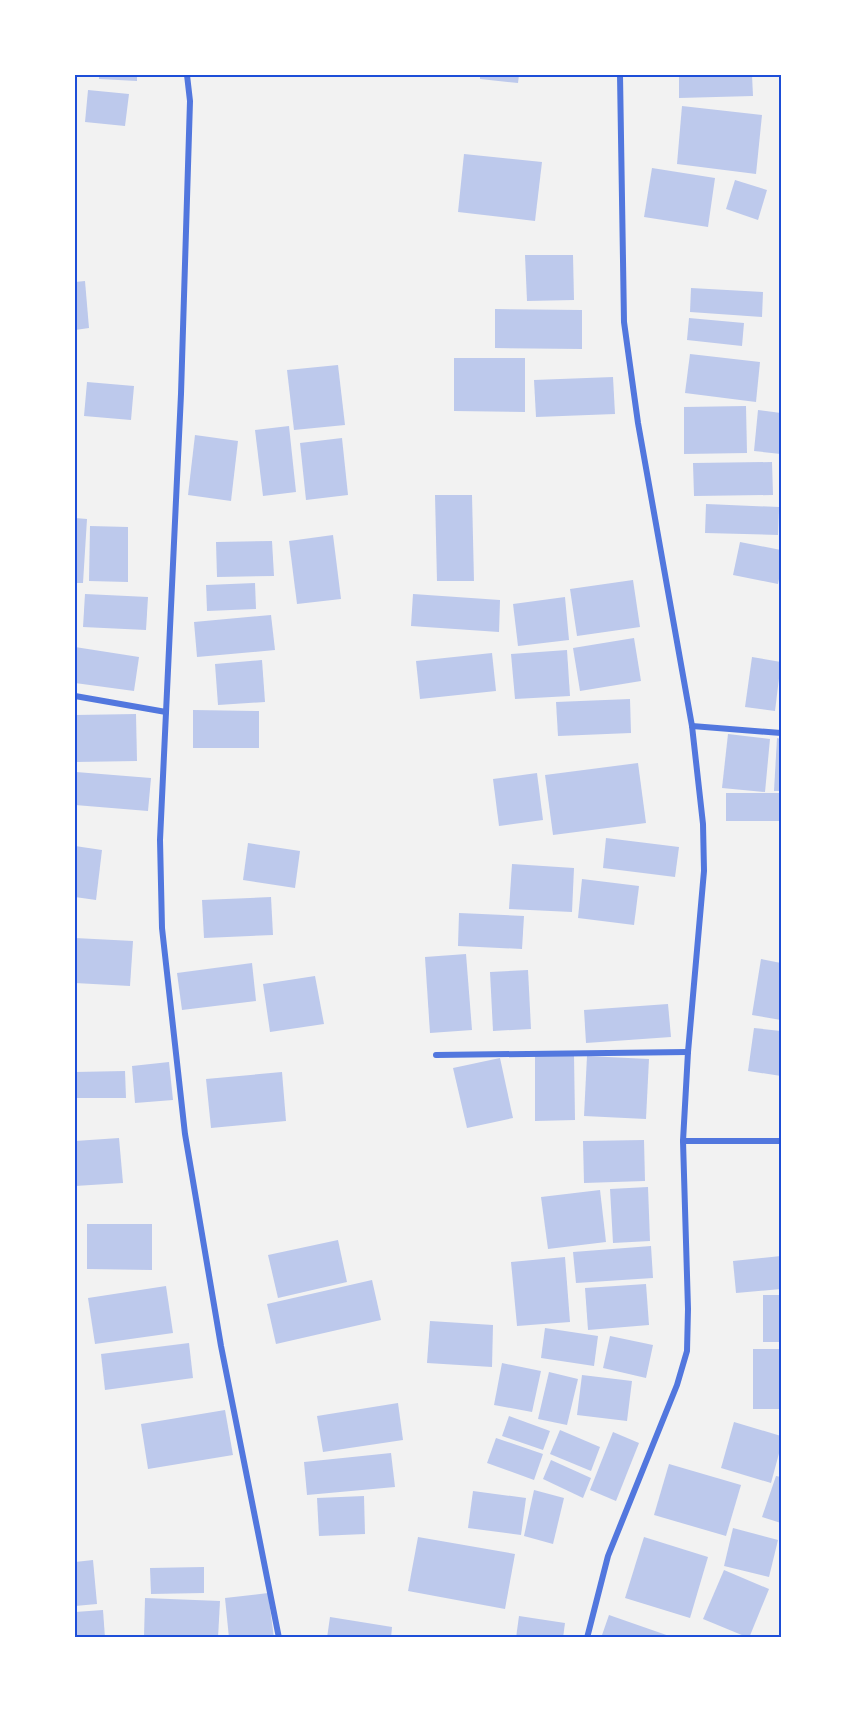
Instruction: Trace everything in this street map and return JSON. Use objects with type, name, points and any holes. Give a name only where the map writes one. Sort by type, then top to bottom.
[{"type":"street","points":[[188,75],[190,101],[182,382],[160,840],[162,928],[185,1134],[221,1346],[279,1638]]},
{"type":"street","points":[[587,1638],[608,1556],[677,1385],[687,1351],[683,1141],[688,1052],[704,871],[703,824],[692,726],[638,423],[624,322],[620,75]]},
{"type":"street","points":[[75,696],[166,712]]},
{"type":"street","points":[[692,726],[781,733]]},
{"type":"street","points":[[436,1055],[688,1052]]},
{"type":"street","points":[[683,1141],[781,1141]]},
{"type":"building","points":[[99,75],[137,75],[137,81],[99,79]]},
{"type":"building","points":[[480,75],[519,75],[518,83],[480,79]]},
{"type":"building","points":[[679,75],[752,75],[753,96],[679,98]]},
{"type":"building","points":[[88,90],[129,94],[125,126],[85,122]]},
{"type":"building","points":[[682,106],[762,115],[756,174],[677,164]]},
{"type":"building","points":[[464,154],[542,162],[535,221],[458,212]]},
{"type":"building","points":[[652,168],[715,178],[708,227],[644,217]]},
{"type":"building","points":[[735,180],[767,190],[758,220],[726,209]]},
{"type":"building","points":[[525,255],[573,255],[574,300],[527,301]]},
{"type":"building","points":[[85,281],[89,328],[75,330],[75,282]]},
{"type":"building","points":[[691,288],[763,292],[762,317],[690,312]]},
{"type":"building","points":[[495,309],[582,310],[582,349],[495,348]]},
{"type":"building","points":[[689,318],[744,323],[742,346],[687,340]]},
{"type":"building","points":[[690,354],[760,362],[756,402],[685,393]]},
{"type":"building","points":[[454,358],[525,358],[525,412],[454,411]]},
{"type":"building","points":[[338,365],[345,425],[294,430],[287,370]]},
{"type":"building","points":[[613,377],[615,414],[536,417],[534,380]]},
{"type":"building","points":[[87,382],[134,386],[131,420],[84,416]]},
{"type":"building","points":[[746,406],[747,453],[684,454],[684,407]]},
{"type":"building","points":[[758,410],[781,413],[781,454],[754,451]]},
{"type":"building","points":[[289,426],[296,492],[263,496],[255,430]]},
{"type":"building","points":[[195,435],[238,441],[231,501],[188,495]]},
{"type":"building","points":[[342,438],[348,495],[306,500],[300,443]]},
{"type":"building","points":[[772,462],[773,495],[694,496],[693,463]]},
{"type":"building","points":[[435,495],[472,495],[474,581],[437,581]]},
{"type":"building","points":[[706,504],[779,507],[778,535],[705,533]]},
{"type":"building","points":[[75,518],[87,519],[83,583],[75,583]]},
{"type":"building","points":[[90,526],[128,527],[128,582],[89,581]]},
{"type":"building","points":[[333,535],[341,599],[297,604],[289,541]]},
{"type":"building","points":[[272,541],[274,576],[217,577],[216,542]]},
{"type":"building","points":[[740,542],[781,550],[778,584],[733,575]]},
{"type":"building","points":[[633,580],[640,627],[577,636],[570,589]]},
{"type":"building","points":[[255,583],[256,609],[207,611],[206,585]]},
{"type":"building","points":[[85,594],[148,597],[146,630],[83,627]]},
{"type":"building","points":[[413,594],[500,600],[499,632],[411,626]]},
{"type":"building","points":[[565,597],[569,640],[518,646],[513,604]]},
{"type":"building","points":[[271,615],[275,650],[197,657],[194,622]]},
{"type":"building","points":[[634,638],[641,681],[580,691],[573,648]]},
{"type":"building","points":[[75,647],[139,657],[134,691],[75,683]]},
{"type":"building","points":[[567,650],[570,696],[515,699],[511,654]]},
{"type":"building","points":[[492,653],[496,691],[420,699],[416,661]]},
{"type":"building","points":[[752,657],[781,662],[775,711],[745,707]]},
{"type":"building","points":[[262,660],[265,702],[218,705],[215,664]]},
{"type":"building","points":[[630,699],[631,733],[558,736],[556,702]]},
{"type":"building","points":[[193,710],[259,711],[259,748],[193,748]]},
{"type":"building","points":[[136,714],[137,761],[75,762],[75,715]]},
{"type":"building","points":[[728,734],[770,739],[765,792],[722,788]]},
{"type":"building","points":[[777,738],[781,739],[781,791],[774,791]]},
{"type":"building","points":[[638,763],[646,823],[553,835],[545,775]]},
{"type":"building","points":[[76,772],[151,778],[148,811],[75,805]]},
{"type":"building","points":[[537,773],[543,820],[499,826],[493,779]]},
{"type":"building","points":[[726,793],[781,793],[781,821],[726,821]]},
{"type":"building","points":[[606,838],[679,847],[675,877],[603,868]]},
{"type":"building","points":[[248,843],[300,851],[295,888],[243,880]]},
{"type":"building","points":[[75,846],[102,850],[96,900],[75,897]]},
{"type":"building","points":[[512,864],[574,868],[572,912],[509,909]]},
{"type":"building","points":[[582,879],[639,886],[634,925],[578,918]]},
{"type":"building","points":[[271,897],[273,935],[204,938],[202,900]]},
{"type":"building","points":[[459,913],[524,916],[522,949],[458,946]]},
{"type":"building","points":[[75,938],[133,941],[130,986],[75,983]]},
{"type":"building","points":[[466,954],[472,1030],[430,1033],[425,957]]},
{"type":"building","points":[[761,959],[781,963],[781,1020],[752,1015]]},
{"type":"building","points":[[252,963],[256,1001],[182,1010],[177,973]]},
{"type":"building","points":[[528,970],[531,1029],[493,1031],[490,972]]},
{"type":"building","points":[[315,976],[324,1024],[270,1032],[263,984]]},
{"type":"building","points":[[668,1004],[671,1037],[586,1043],[584,1010]]},
{"type":"building","points":[[754,1028],[781,1031],[781,1076],[748,1071]]},
{"type":"building","points":[[535,1056],[574,1056],[575,1120],[535,1121]]},
{"type":"building","points":[[587,1056],[649,1059],[646,1119],[584,1116]]},
{"type":"building","points":[[500,1058],[513,1118],[467,1128],[453,1068]]},
{"type":"building","points":[[169,1062],[173,1100],[135,1103],[132,1066]]},
{"type":"building","points":[[125,1071],[126,1098],[75,1098],[75,1072]]},
{"type":"building","points":[[282,1072],[286,1121],[211,1128],[206,1079]]},
{"type":"building","points":[[119,1138],[123,1183],[75,1186],[75,1141]]},
{"type":"building","points":[[644,1140],[645,1181],[584,1183],[583,1141]]},
{"type":"building","points":[[648,1187],[650,1241],[613,1243],[610,1189]]},
{"type":"building","points":[[600,1190],[606,1242],[548,1249],[541,1197]]},
{"type":"building","points":[[87,1224],[152,1224],[152,1270],[87,1269]]},
{"type":"building","points":[[338,1240],[347,1282],[278,1298],[268,1255]]},
{"type":"building","points":[[651,1246],[653,1278],[576,1283],[573,1252]]},
{"type":"building","points":[[781,1256],[781,1289],[736,1293],[733,1261]]},
{"type":"building","points":[[565,1257],[570,1322],[517,1326],[511,1262]]},
{"type":"building","points":[[372,1280],[381,1320],[276,1344],[267,1304]]},
{"type":"building","points":[[646,1284],[649,1325],[588,1330],[585,1288]]},
{"type":"building","points":[[166,1286],[173,1333],[95,1344],[88,1298]]},
{"type":"building","points":[[763,1295],[781,1295],[781,1342],[763,1342]]},
{"type":"building","points":[[430,1321],[493,1325],[492,1367],[427,1363]]},
{"type":"building","points":[[545,1328],[598,1336],[594,1366],[541,1358]]},
{"type":"building","points":[[610,1336],[653,1345],[646,1378],[603,1368]]},
{"type":"building","points":[[189,1343],[193,1378],[105,1390],[101,1354]]},
{"type":"building","points":[[753,1349],[781,1349],[781,1409],[753,1409]]},
{"type":"building","points":[[502,1363],[541,1371],[532,1412],[494,1405]]},
{"type":"building","points":[[549,1372],[578,1379],[567,1425],[538,1419]]},
{"type":"building","points":[[582,1375],[632,1381],[627,1421],[577,1415]]},
{"type":"building","points":[[398,1403],[403,1440],[323,1452],[317,1416]]},
{"type":"building","points":[[225,1410],[233,1455],[148,1469],[141,1424]]},
{"type":"building","points":[[509,1416],[550,1431],[543,1450],[502,1436]]},
{"type":"building","points":[[734,1422],[781,1436],[781,1446],[771,1483],[721,1468]]},
{"type":"building","points":[[560,1430],[600,1447],[591,1471],[550,1454]]},
{"type":"building","points":[[613,1432],[639,1443],[616,1501],[590,1490]]},
{"type":"building","points":[[496,1438],[543,1454],[534,1480],[487,1463]]},
{"type":"building","points":[[391,1453],[395,1487],[307,1495],[304,1462]]},
{"type":"building","points":[[551,1460],[591,1478],[583,1498],[543,1479]]},
{"type":"building","points":[[669,1464],[741,1485],[726,1536],[654,1515]]},
{"type":"building","points":[[776,1476],[781,1477],[781,1523],[762,1517]]},
{"type":"building","points":[[534,1490],[564,1498],[553,1544],[524,1536]]},
{"type":"building","points":[[473,1491],[526,1498],[521,1535],[468,1528]]},
{"type":"building","points":[[364,1496],[365,1534],[319,1536],[317,1498]]},
{"type":"building","points":[[733,1528],[778,1540],[769,1577],[724,1566]]},
{"type":"building","points":[[418,1537],[515,1554],[505,1609],[408,1591]]},
{"type":"building","points":[[644,1537],[708,1557],[690,1618],[625,1598]]},
{"type":"building","points":[[93,1560],[97,1604],[75,1606],[75,1562]]},
{"type":"building","points":[[204,1567],[204,1593],[151,1594],[150,1568]]},
{"type":"building","points":[[724,1570],[769,1589],[749,1638],[703,1619]]},
{"type":"building","points":[[268,1593],[274,1638],[229,1638],[225,1598]]},
{"type":"building","points":[[145,1598],[220,1601],[218,1638],[144,1637]]},
{"type":"building","points":[[103,1610],[105,1638],[75,1638],[75,1612]]},
{"type":"building","points":[[609,1615],[675,1638],[601,1638]]},
{"type":"building","points":[[519,1616],[565,1623],[563,1638],[516,1638]]},
{"type":"building","points":[[330,1617],[392,1627],[391,1638],[327,1638]]}]
